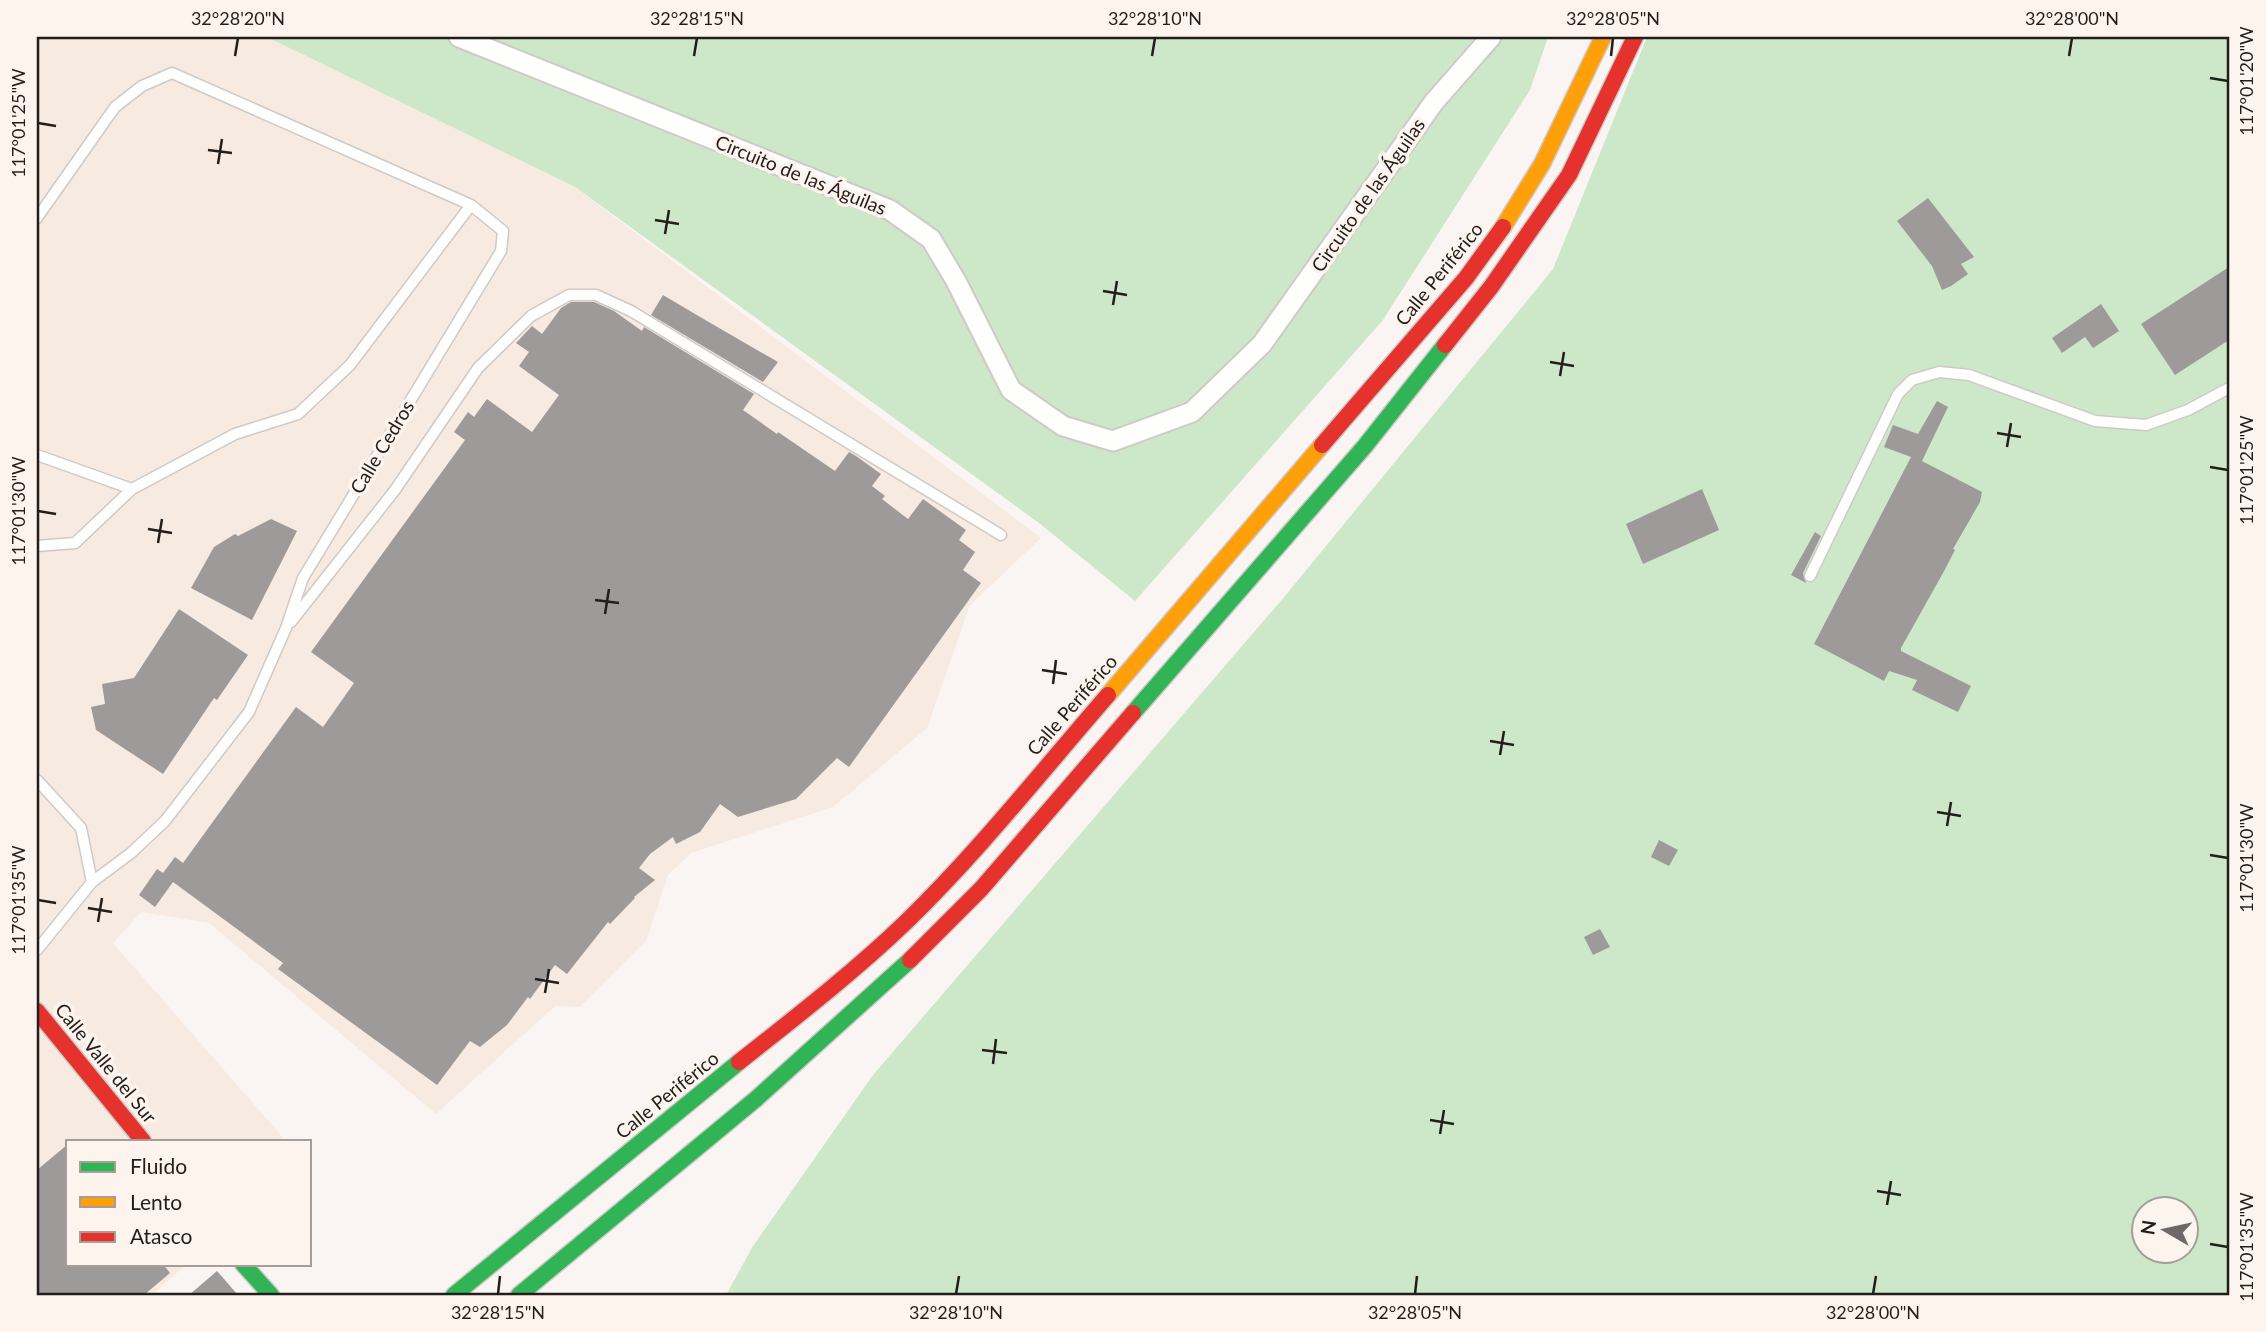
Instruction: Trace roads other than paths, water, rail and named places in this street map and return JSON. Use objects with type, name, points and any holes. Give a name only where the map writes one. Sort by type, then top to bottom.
[{"type":"main road","name":"Calle Periférico","points":[[454,1295],[849,973],[905,923],[960,867],[1466,278],[1506,223],[1542,164],[1603,37]]},
{"type":"main road","points":[[519,1295],[817,1048],[926,947],[981,889],[1365,446],[1491,287],[1569,176],[1635,37]]},
{"type":"main road","name":"Calle Valle del Sur","points":[[37,1010],[142,1140]]},
{"type":"main road","points":[[245,1266],[271,1295]]},
{"type":"street","name":"Circuito de las Águilas","points":[[459,37],[890,210],[930,239],[956,281],[1011,390],[1063,426],[1113,441],[1192,412],[1262,344],[1434,102],[1491,37]]},
{"type":"lane","name":"Calle Cedros","points":[[37,218],[115,107],[142,86],[172,73],[471,205],[503,231],[501,251],[303,578],[286,628],[249,712],[165,821],[131,853],[92,882],[37,950]]},
{"type":"lane","points":[[37,547],[75,543],[132,489],[235,434],[298,414],[350,365],[471,205]]},
{"type":"lane","points":[[286,628],[395,490],[478,368],[531,316],[569,295],[596,295],[631,311],[1001,536]]},
{"type":"lane","points":[[1810,576],[1898,394],[1912,380],[1939,372],[1969,375],[2095,421],[2147,425],[2189,410],[2229,388]]},
{"type":"lane","points":[[37,455],[132,489]]},
{"type":"lane","points":[[37,780],[81,828],[92,882]]}]
